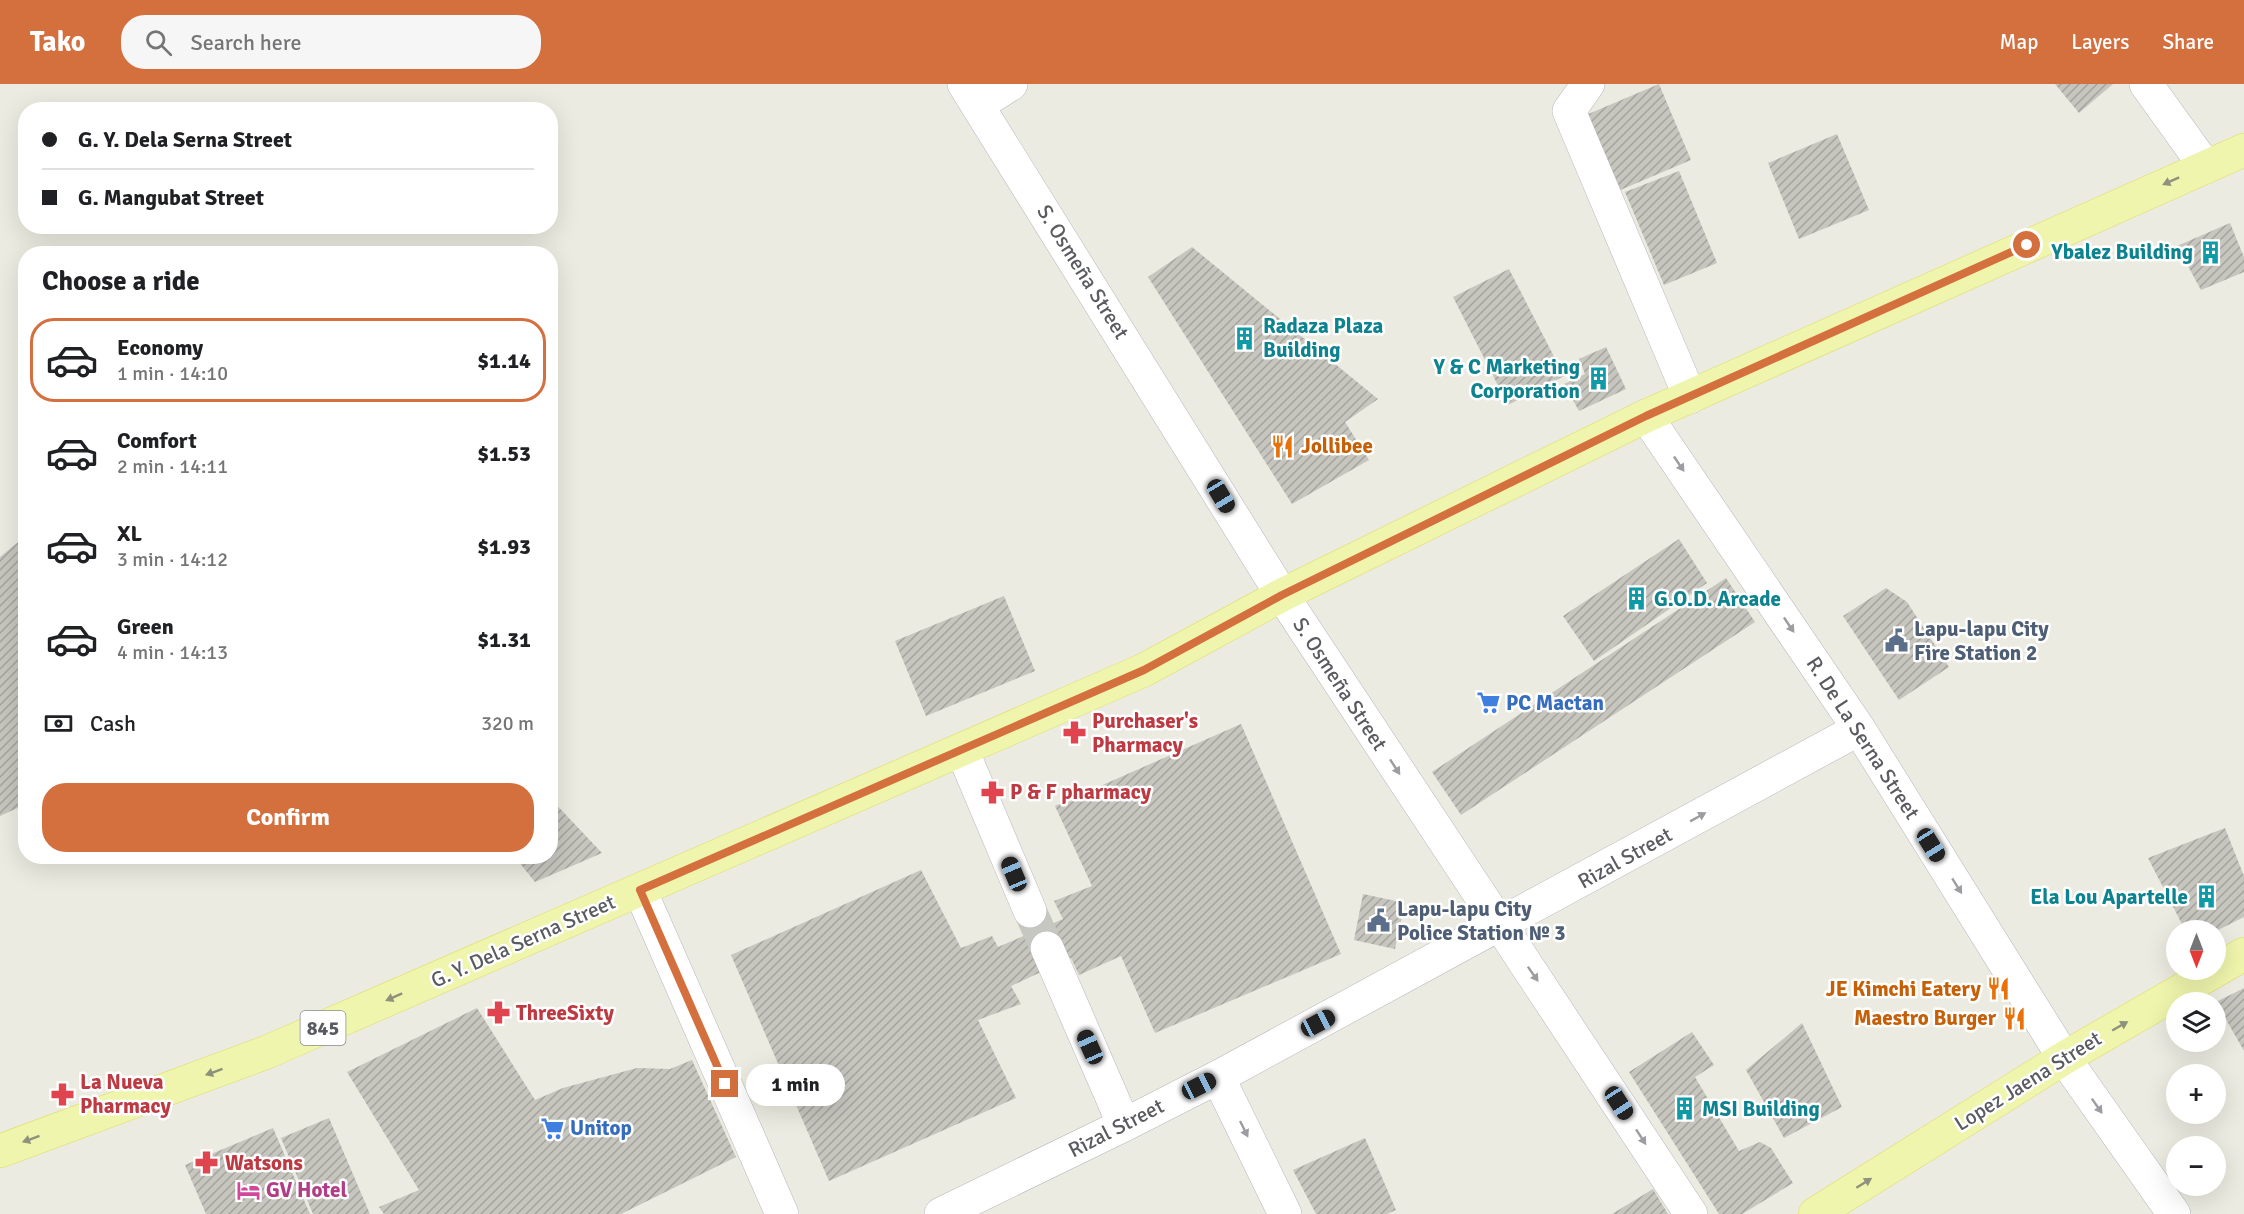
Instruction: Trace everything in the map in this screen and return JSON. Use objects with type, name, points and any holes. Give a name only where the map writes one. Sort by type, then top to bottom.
[{"type":"main road","name":"G. Y. Dela Serna Street","points":[[0,1151],[267,1052],[1144,670],[1282,595],[1646,416],[2244,150]]},
{"type":"main road","name":"Lopez Jaena Street","points":[[1815,1214],[2064,1058],[2244,954]]},
{"type":"street","points":[[971,94],[1011,84]]},
{"type":"street","points":[[1588,84],[1569,111],[1690,397]]},
{"type":"street","points":[[2146,84],[2205,166]]},
{"type":"street","name":"S. Osmeña Street","points":[[971,94],[1282,595],[1691,1214]]},
{"type":"street","name":"R. De La Serna Street","points":[[1646,416],[1859,729],[2064,1058],[2174,1214]]},
{"type":"street","name":"Rizal Street","points":[[941,1214],[1218,1077],[1859,729]]},
{"type":"street","points":[[962,750],[1030,911]]},
{"type":"street","points":[[640,890],[782,1214]]},
{"type":"street","points":[[1047,948],[1124,1125]]},
{"type":"street","points":[[1218,1077],[1285,1214]]},
{"type":"building","points":[[1659,84],[1691,160],[1618,191],[1586,115]]},
{"type":"building","points":[[2055,84],[2113,84],[2079,113]]},
{"type":"building","points":[[1837,134],[1869,210],[1799,239],[1768,163]]},
{"type":"building","points":[[1679,171],[1717,263],[1664,285],[1625,192]]},
{"type":"building","name":"Ybalez Building","points":[[2230,223],[2244,257],[2244,272],[2201,290],[2177,246]]},
{"type":"building","name":"Radaza Plaza Building","points":[[1192,247],[1378,399],[1345,422],[1369,460],[1292,504],[1148,277]]},
{"type":"building","points":[[1509,269],[1564,376],[1508,405],[1453,297]]},
{"type":"building","name":"Y & C Marketing Corporation","points":[[1606,347],[1626,389],[1579,411],[1564,384],[1585,374],[1579,359]]},
{"type":"building","name":"G.O.D. Arcade","points":[[1679,539],[1707,583],[1594,661],[1563,616]]},
{"type":"building","points":[[18,542],[18,808],[0,816],[0,557]]},
{"type":"building","points":[[1726,578],[1755,622],[1461,815],[1432,772]]},
{"type":"building","name":"Lapu-lapu City Fire Station 2","points":[[1886,588],[1907,602],[1949,667],[1899,700],[1843,616]]},
{"type":"building","points":[[1004,596],[1035,671],[926,716],[895,641]]},
{"type":"building","points":[[1241,724],[1341,954],[1155,1033],[1121,956],[1079,975],[1071,958],[1011,986],[1021,1004],[978,1020],[1016,1098],[829,1181],[731,955],[921,870],[961,948],[992,936],[998,947],[1063,919],[1054,901],[1092,886],[1055,806]]},
{"type":"building","points":[[558,806],[602,853],[535,882],[520,864],[558,864]]},
{"type":"building","name":"Ela Lou Apartelle","points":[[2225,828],[2244,876],[2244,917],[2226,926],[2226,920],[2180,920],[2148,858]]},
{"type":"building","name":"Lapu-lapu City Police Station № 3","points":[[1363,894],[1405,903],[1395,949],[1354,940]]},
{"type":"building","points":[[2244,988],[2244,1051],[2226,1020],[2226,997]]},
{"type":"building","name":"Unitop","points":[[477,1008],[535,1100],[563,1088],[637,1068],[670,1069],[692,1060],[736,1157],[621,1214],[384,1214],[379,1207],[419,1190],[347,1072]]},
{"type":"building","points":[[1802,1023],[1842,1107],[1784,1138],[1746,1070]]},
{"type":"building","name":"MSI Building","points":[[1692,1032],[1714,1065],[1695,1077],[1739,1151],[1760,1142],[1771,1148],[1793,1183],[1742,1214],[1719,1214],[1629,1072]]},
{"type":"building","points":[[329,1118],[370,1214],[313,1214],[281,1138]]},
{"type":"building","name":"GV Hotel","points":[[273,1128],[310,1214],[206,1214],[185,1165]]},
{"type":"building","points":[[1365,1138],[1396,1210],[1387,1214],[1316,1214],[1293,1170]]},
{"type":"building","points":[[1653,1189],[1668,1214],[1612,1214]]},
{"type":"tunnel","points":[[1030,911],[1047,948]]},
{"type":"place","name":"Ybalez Building","points":[[2211,252]]},
{"type":"place","name":"Radaza Plaza Building","points":[[1245,338]]},
{"type":"place","name":"Y & C Marketing Corporation","points":[[1598,379]]},
{"type":"place","name":"Jollibee","points":[[1283,446]]},
{"type":"place","name":"G.O.D. Arcade","points":[[1636,599]]},
{"type":"place","name":"Lapu-lapu City Fire Station 2","points":[[1896,641]]},
{"type":"place","name":"PC Mactan","points":[[1488,703]]},
{"type":"place","name":"Purchaser's Pharmacy","points":[[1074,733]]},
{"type":"place","name":"P & F pharmacy","points":[[992,792]]},
{"type":"place","name":"Ela Lou Apartelle","points":[[2206,897]]},
{"type":"place","name":"Lapu-lapu City Police Station № 3","points":[[1379,921]]},
{"type":"place","name":"JE Kimchi Eatery","points":[[1999,989]]},
{"type":"place","name":"ThreeSixty","points":[[498,1013]]},
{"type":"place","name":"Maestro Burger","points":[[2014,1018]]},
{"type":"place","name":"La Nueva Pharmacy","points":[[62,1094]]},
{"type":"place","name":"MSI Building","points":[[1684,1109]]},
{"type":"place","name":"Unitop","points":[[552,1128]]},
{"type":"place","name":"Watsons","points":[[207,1163]]},
{"type":"place","name":"GV Hotel","points":[[248,1190]]},
{"type":"route","points":[[725,1084],[640,890],[1144,670],[1282,595],[1646,416],[2027,245]]}]
